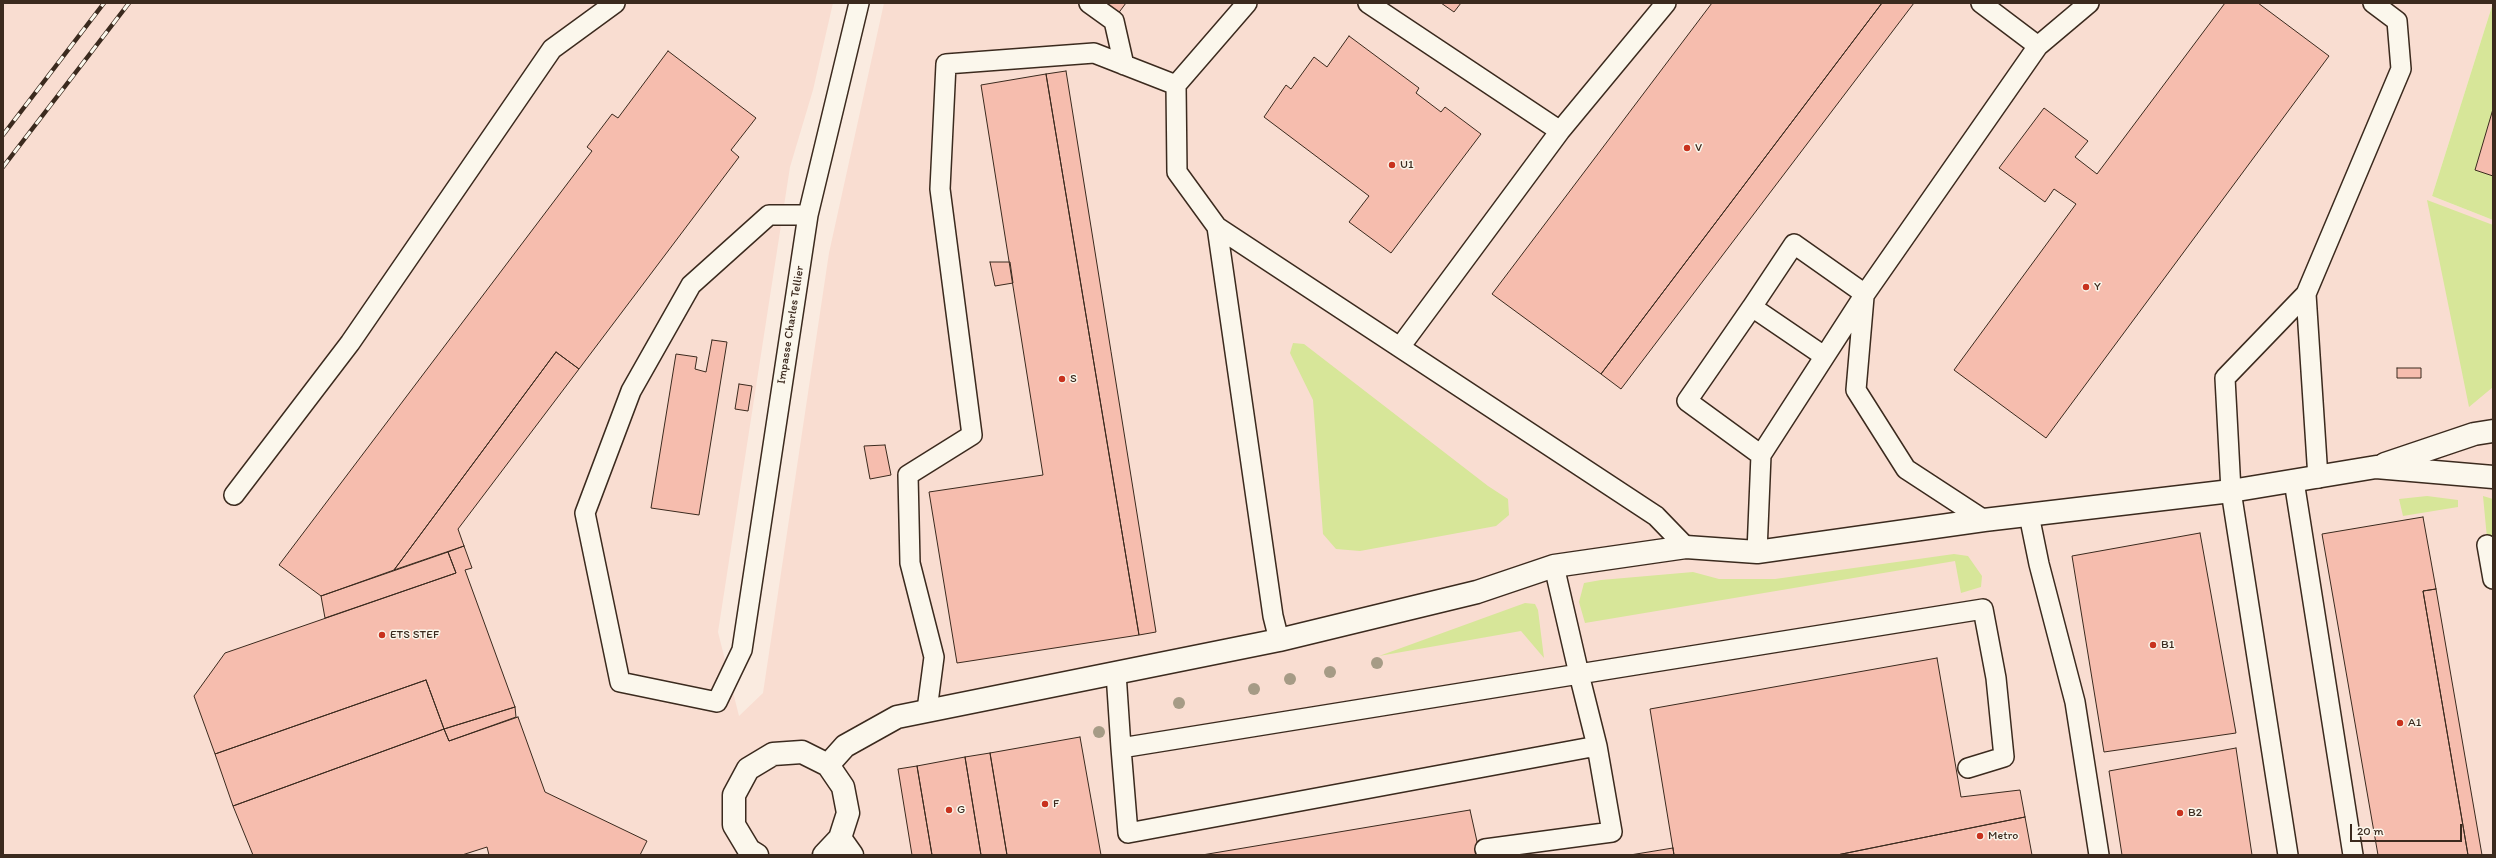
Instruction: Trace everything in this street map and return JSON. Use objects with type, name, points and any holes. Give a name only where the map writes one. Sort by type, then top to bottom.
[{"type":"street","points":[[828,765],[845,746],[897,717],[1279,640],[1477,592],[1554,566],[1686,547],[1757,552],[1984,520],[2231,491],[2318,478],[2376,467],[2474,434],[2493,431]]},
{"type":"street","points":[[2376,467],[2493,477]]},
{"type":"street","points":[[750,853],[734,824],[734,795],[748,769],[773,754],[802,752],[828,765],[844,787],[848,813],[846,847],[824,855]]},
{"type":"lane","points":[[234,495],[350,343],[552,49],[615,3]]},
{"type":"lane","name":"Impasse Charles Tellier","points":[[808,215],[769,215],[691,285],[631,391],[585,513],[620,682],[717,702],[742,650],[808,215],[859,3]]},
{"type":"lane","points":[[1088,3],[1114,21],[1124,65]]},
{"type":"lane","points":[[1247,3],[1176,85],[1177,172],[1217,227],[1656,516],[1686,547]]},
{"type":"lane","points":[[1368,3],[1560,131]]},
{"type":"lane","points":[[1400,347],[1560,131],[1666,3]]},
{"type":"lane","points":[[1981,3],[2038,46]]},
{"type":"lane","points":[[1757,552],[1761,455],[1865,294],[2038,46],[2089,3]]},
{"type":"lane","points":[[2288,855],[2231,491],[2225,378],[2306,294],[2401,69],[2397,21],[2374,3]]},
{"type":"lane","points":[[928,710],[934,657],[910,563],[908,476],[972,435],[940,189],[946,64],[1094,53],[1176,85]]},
{"type":"lane","points":[[1217,227],[1273,616],[1279,640]]},
{"type":"lane","points":[[1761,455],[1687,401],[1794,244],[1865,294]]},
{"type":"lane","points":[[1865,294],[1856,390],[1906,469],[1984,520]]},
{"type":"lane","points":[[2306,294],[2318,478]]},
{"type":"lane","points":[[1752,307],[1824,356]]},
{"type":"lane","points":[[2294,481],[2353,855]]},
{"type":"lane","points":[[2029,515],[2039,564],[2075,702],[2099,855]]},
{"type":"lane","points":[[2487,545],[2493,579]]},
{"type":"lane","points":[[1485,849],[1612,832],[1597,746],[1554,566]]},
{"type":"lane","points":[[1121,748],[1983,609],[1996,678],[2004,756],[1968,768]]},
{"type":"lane","points":[[1116,673],[1128,833],[1597,746]]},
{"type":"shaded area","points":[[3,3],[833,3],[813,90],[790,167],[718,632],[739,716],[763,693],[829,253],[884,3],[2493,3],[2432,196],[2493,220],[2493,855],[3,855]]},
{"type":"green space","points":[[2493,3],[2493,220],[2432,196]]},
{"type":"green space","points":[[2427,200],[2493,225],[2493,387],[2469,407]]},
{"type":"green space","points":[[1293,343],[1304,344],[1488,486],[1508,499],[1509,515],[1496,526],[1360,551],[1336,549],[1323,534],[1313,400],[1290,353]]},
{"type":"green space","points":[[2427,496],[2458,500],[2458,507],[2403,516],[2399,499]]},
{"type":"green space","points":[[2483,496],[2493,499],[2493,543],[2487,538]]},
{"type":"green space","points":[[1954,554],[1968,556],[1982,576],[1981,587],[1961,593],[1955,561],[1585,623],[1579,602],[1584,583],[1601,580],[1693,572],[1719,579],[1775,579]]},
{"type":"green space","points":[[1525,603],[1535,604],[1538,610],[1544,658],[1521,631],[1379,656]]},
{"type":"building","points":[[1102,3],[1126,3],[1117,15]]},
{"type":"building","points":[[1441,3],[1461,3],[1454,12]]},
{"type":"building","name":"V","points":[[1712,3],[1882,3],[1601,374],[1492,294]]},
{"type":"building","points":[[1882,3],[1914,3],[1621,389],[1601,374]]},
{"type":"building","name":"Y","points":[[2225,3],[2258,3],[2329,56],[2046,438],[1954,370],[2076,204],[2054,189],[2045,202],[1999,168],[2044,108],[2088,141],[2075,157],[2097,174]]},
{"type":"building","name":"U1","points":[[1349,36],[1419,88],[1416,93],[1441,112],[1445,107],[1481,134],[1391,253],[1349,222],[1369,196],[1264,117],[1286,85],[1291,89],[1314,57],[1327,67]]},
{"type":"building","points":[[668,51],[756,118],[731,150],[739,157],[579,369],[556,352],[394,570],[321,596],[279,565],[592,151],[587,147],[612,114],[618,118]]},
{"type":"building","points":[[1066,71],[1156,632],[1139,635],[1046,74]]},
{"type":"building","name":"S","points":[[1046,74],[1139,635],[957,663],[929,492],[1043,475],[981,85]]},
{"type":"building","points":[[2493,109],[2493,176],[2475,170]]},
{"type":"building","points":[[990,262],[1010,262],[1013,283],[995,286]]},
{"type":"building","points":[[712,340],[727,342],[699,515],[651,508],[676,354],[697,357],[695,369],[706,372]]},
{"type":"building","points":[[556,352],[579,369],[458,529],[464,546],[394,570]]},
{"type":"building","points":[[2397,368],[2421,368],[2421,378],[2397,378]]},
{"type":"building","points":[[739,384],[752,386],[748,411],[735,409]]},
{"type":"building","points":[[885,445],[891,475],[870,479],[864,446]]},
{"type":"building","name":"A1","points":[[2423,517],[2436,589],[2423,591],[2468,855],[2378,855],[2322,534]]},
{"type":"building","name":"B1","points":[[2200,533],[2236,733],[2104,752],[2072,556]]},
{"type":"building","name":"ETS STEF","points":[[464,546],[472,568],[465,570],[515,707],[444,729],[426,680],[215,754],[194,696],[225,653],[456,573],[448,552]]},
{"type":"building","points":[[448,552],[456,573],[325,618],[321,596]]},
{"type":"building","points":[[2436,589],[2482,855],[2468,855],[2423,591]]},
{"type":"building","points":[[1937,658],[1961,797],[2020,790],[2025,817],[1837,855],[1674,855],[1650,709]]},
{"type":"building","points":[[426,680],[444,729],[233,806],[215,754]]},
{"type":"building","points":[[515,707],[516,717],[449,741],[444,729]]},
{"type":"building","points":[[518,717],[545,792],[647,841],[640,855],[489,855],[487,847],[462,855],[253,855],[233,806],[444,729],[449,741]]},
{"type":"building","name":"F","points":[[1080,737],[1101,855],[1007,855],[990,753]]},
{"type":"building","name":"B2","points":[[2236,748],[2252,855],[2122,855],[2109,771]]},
{"type":"building","points":[[990,753],[1007,855],[981,855],[965,757]]},
{"type":"building","name":"G","points":[[965,757],[981,855],[932,855],[917,766]]},
{"type":"building","points":[[917,766],[932,855],[912,855],[898,769]]},
{"type":"building","points":[[1470,810],[1480,855],[1202,855]]},
{"type":"building","name":"Metro","points":[[2025,817],[2032,855],[1837,855]]},
{"type":"building","points":[[1673,848],[1674,855],[1630,855]]},
{"type":"railway","points":[[3,135],[104,3]]},
{"type":"railway","points":[[3,167],[129,3]]},
{"type":"place","name":"V","points":[[1687,148]]},
{"type":"place","name":"U1","points":[[1392,165]]},
{"type":"place","name":"Y","points":[[2086,287]]},
{"type":"place","name":"S","points":[[1062,379]]},
{"type":"place","name":"ETS STEF","points":[[382,635]]},
{"type":"place","name":"B1","points":[[2153,645]]},
{"type":"place","name":"A1","points":[[2400,723]]},
{"type":"place","name":"F","points":[[1045,804]]},
{"type":"place","name":"G","points":[[949,810]]},
{"type":"place","name":"B2","points":[[2180,813]]},
{"type":"place","name":"Metro","points":[[1980,836]]}]
